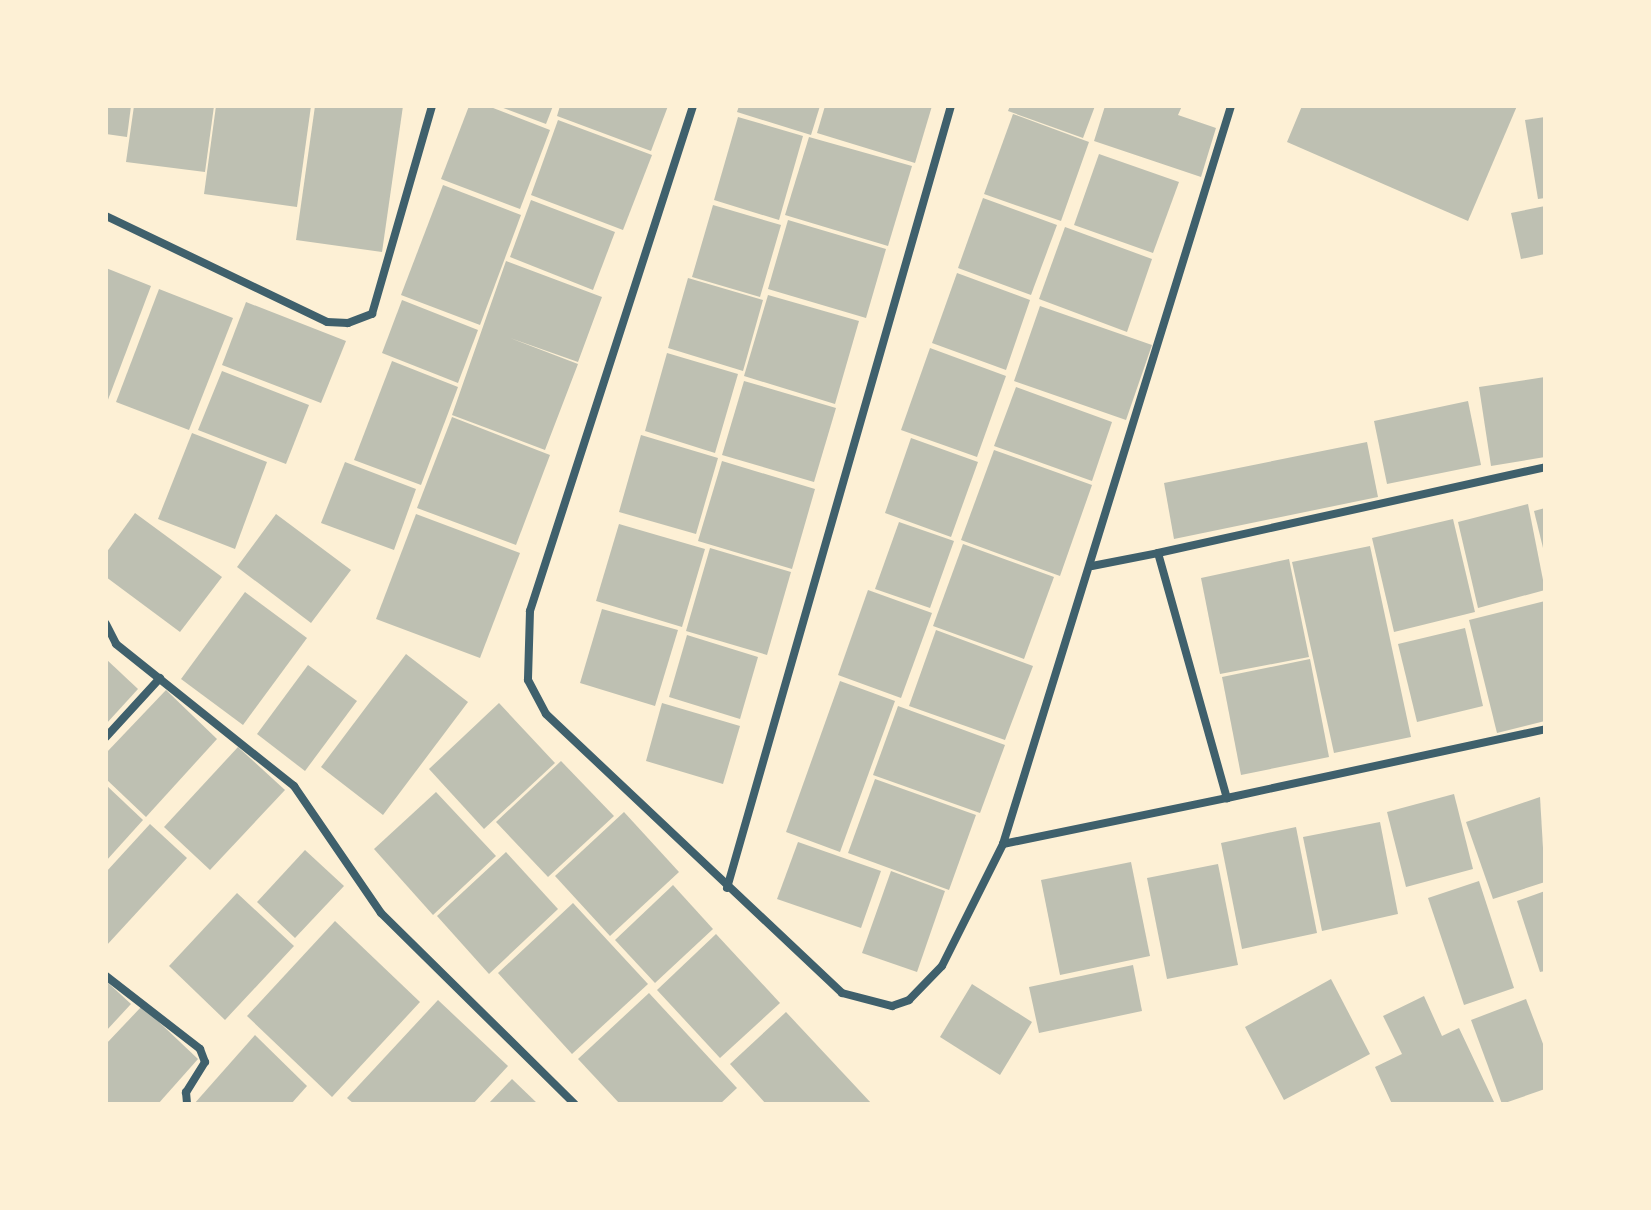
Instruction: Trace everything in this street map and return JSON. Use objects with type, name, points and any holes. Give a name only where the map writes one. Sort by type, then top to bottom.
[{"type":"street","points":[[106,216],[327,322],[348,323],[372,314],[432,106]]},
{"type":"street","points":[[693,106],[530,611],[525,655],[528,680],[546,714],[727,888],[842,993],[892,1006],[909,1000],[942,966],[1003,844],[1092,566],[1231,106]]},
{"type":"street","points":[[727,888],[951,106]]},
{"type":"street","points":[[1092,566],[1545,467]]},
{"type":"street","points":[[1158,553],[1227,798]]},
{"type":"street","points":[[106,624],[116,644],[294,786],[381,913],[575,1104]]},
{"type":"street","points":[[106,737],[160,678]]},
{"type":"street","points":[[1003,844],[1545,729]]},
{"type":"street","points":[[106,976],[200,1049],[205,1062],[186,1092],[187,1104]]},
{"type":"building","points":[[106,106],[131,106],[127,137],[106,134]]},
{"type":"building","points":[[134,106],[214,106],[205,172],[126,162]]},
{"type":"building","points":[[216,106],[311,106],[297,207],[204,194]]},
{"type":"building","points":[[315,106],[403,106],[382,252],[296,240]]},
{"type":"building","points":[[469,106],[488,106],[550,130],[520,209],[441,179]]},
{"type":"building","points":[[498,106],[553,106],[546,124]]},
{"type":"building","points":[[560,106],[668,106],[651,151],[557,116]]},
{"type":"building","points":[[739,106],[820,106],[811,135],[737,112]]},
{"type":"building","points":[[825,106],[932,106],[915,163],[817,133]]},
{"type":"building","points":[[1010,106],[1095,106],[1083,138],[1008,111]]},
{"type":"building","points":[[1105,106],[1182,106],[1178,115],[1216,128],[1201,177],[1094,141]]},
{"type":"building","points":[[1302,106],[1517,106],[1468,221],[1287,142]]},
{"type":"building","points":[[1013,114],[1089,142],[1061,221],[984,194]]},
{"type":"building","points":[[738,117],[803,136],[779,220],[714,200]]},
{"type":"building","points":[[1545,117],[1545,198],[1538,199],[1525,120]]},
{"type":"building","points":[[558,120],[652,155],[623,230],[531,195]]},
{"type":"building","points":[[809,137],[912,166],[888,246],[785,215]]},
{"type":"building","points":[[1099,154],[1179,182],[1153,253],[1074,225]]},
{"type":"building","points":[[443,185],[521,215],[480,325],[401,295]]},
{"type":"building","points":[[983,198],[1057,225],[1031,295],[958,268]]},
{"type":"building","points":[[531,200],[615,232],[593,290],[510,257]]},
{"type":"building","points":[[713,205],[781,225],[760,297],[692,277]]},
{"type":"building","points":[[1545,206],[1545,254],[1521,259],[1511,213]]},
{"type":"building","points":[[788,220],[886,249],[866,318],[768,289]]},
{"type":"building","points":[[1065,227],[1152,259],[1127,332],[1039,299]]},
{"type":"building","points":[[506,261],[602,297],[578,362],[510,338],[578,364],[545,450],[452,415]]},
{"type":"building","points":[[106,268],[151,286],[106,405]]},
{"type":"building","points":[[957,273],[1030,300],[1006,370],[932,343]]},
{"type":"building","points":[[688,278],[763,300],[743,371],[668,348]]},
{"type":"building","points":[[159,289],[233,318],[189,430],[116,402]]},
{"type":"building","points":[[768,295],[859,321],[835,404],[744,376]]},
{"type":"building","points":[[402,300],[478,330],[458,383],[382,353]]},
{"type":"building","points":[[246,302],[346,341],[321,403],[222,365]]},
{"type":"building","points":[[1040,306],[1152,345],[1126,420],[1014,381]]},
{"type":"building","points":[[930,348],[1006,376],[977,457],[901,430]]},
{"type":"building","points":[[667,353],[738,374],[715,453],[645,431]]},
{"type":"building","points":[[392,361],[458,387],[421,485],[354,460]]},
{"type":"building","points":[[222,371],[309,405],[286,464],[198,430]]},
{"type":"building","points":[[1545,377],[1545,457],[1491,466],[1479,387]]},
{"type":"building","points":[[744,381],[836,408],[814,482],[722,455]]},
{"type":"building","points":[[1016,387],[1112,422],[1092,481],[994,446]]},
{"type":"building","points":[[1468,401],[1481,465],[1387,484],[1374,421]]},
{"type":"building","points":[[452,417],[550,455],[516,545],[417,508]]},
{"type":"building","points":[[192,433],[267,462],[235,549],[158,519]]},
{"type":"building","points":[[641,435],[718,458],[696,534],[619,512]]},
{"type":"building","points":[[911,438],[978,462],[951,537],[885,513]]},
{"type":"building","points":[[1367,442],[1378,497],[1174,539],[1164,483]]},
{"type":"building","points":[[994,450],[1092,485],[1060,576],[961,540]]},
{"type":"building","points":[[722,461],[815,489],[792,569],[698,541]]},
{"type":"building","points":[[345,462],[416,489],[394,550],[321,523]]},
{"type":"building","points":[[1528,504],[1545,590],[1478,608],[1458,522]]},
{"type":"building","points":[[1545,508],[1545,551],[1544,552],[1534,511]]},
{"type":"building","points":[[135,513],[222,577],[180,632],[106,577],[106,553]]},
{"type":"building","points":[[276,514],[351,570],[311,623],[237,567]]},
{"type":"building","points":[[416,514],[520,553],[480,658],[376,619]]},
{"type":"building","points":[[1453,519],[1475,612],[1394,632],[1372,538]]},
{"type":"building","points":[[899,522],[954,541],[930,608],[875,589]]},
{"type":"building","points":[[619,524],[705,549],[682,627],[596,601]]},
{"type":"building","points":[[963,544],[1054,577],[1024,659],[933,626]]},
{"type":"building","points":[[1370,546],[1411,737],[1334,753],[1292,562]]},
{"type":"building","points":[[710,548],[791,572],[767,655],[686,631]]},
{"type":"building","points":[[1289,559],[1309,657],[1220,674],[1201,578]]},
{"type":"building","points":[[868,590],[932,613],[901,698],[838,675]]},
{"type":"building","points":[[245,592],[307,638],[243,725],[181,679]]},
{"type":"building","points":[[1545,601],[1545,721],[1497,733],[1469,620]]},
{"type":"building","points":[[602,609],[678,630],[655,706],[580,683]]},
{"type":"building","points":[[1465,628],[1483,706],[1417,722],[1398,644]]},
{"type":"building","points":[[936,630],[1033,666],[1005,740],[909,706]]},
{"type":"building","points":[[687,635],[758,657],[740,719],[669,697]]},
{"type":"building","points":[[406,654],[468,702],[383,815],[321,767]]},
{"type":"building","points":[[106,659],[138,689],[106,724]]},
{"type":"building","points":[[1310,659],[1329,757],[1241,775],[1222,677]]},
{"type":"building","points":[[308,665],[357,701],[305,771],[257,734]]},
{"type":"building","points":[[840,681],[895,701],[840,852],[786,832]]},
{"type":"building","points":[[166,690],[217,739],[146,817],[106,779],[106,753]]},
{"type":"building","points":[[499,703],[555,763],[484,829],[429,769]]},
{"type":"building","points":[[662,703],[740,726],[723,784],[646,761]]},
{"type":"building","points":[[898,706],[1005,745],[980,813],[873,775]]},
{"type":"building","points":[[238,747],[285,790],[210,870],[164,827]]},
{"type":"building","points":[[561,761],[614,816],[548,877],[496,822]]},
{"type":"building","points":[[875,779],[976,815],[949,890],[848,853]]},
{"type":"building","points":[[106,785],[143,820],[106,861]]},
{"type":"building","points":[[436,792],[496,856],[433,915],[374,849]]},
{"type":"building","points":[[1454,794],[1473,869],[1406,887],[1387,812]]},
{"type":"building","points":[[1540,797],[1545,882],[1493,899],[1466,822]]},
{"type":"building","points":[[624,812],[679,872],[610,936],[555,876]]},
{"type":"building","points":[[1380,822],[1398,914],[1322,931],[1303,837]]},
{"type":"building","points":[[150,824],[187,858],[106,946],[106,872]]},
{"type":"building","points":[[1296,827],[1317,933],[1242,949],[1221,843]]},
{"type":"building","points":[[798,842],[881,871],[861,928],[777,899]]},
{"type":"building","points":[[305,850],[344,886],[295,938],[257,902]]},
{"type":"building","points":[[506,852],[558,909],[489,974],[437,916]]},
{"type":"building","points":[[1131,862],[1150,956],[1060,975],[1041,880]]},
{"type":"building","points":[[1218,864],[1238,965],[1167,979],[1147,878]]},
{"type":"building","points":[[891,871],[945,891],[917,972],[862,953]]},
{"type":"building","points":[[1479,881],[1514,988],[1464,1005],[1428,898]]},
{"type":"building","points":[[673,885],[713,929],[655,983],[615,940]]},
{"type":"building","points":[[1545,891],[1545,971],[1540,972],[1517,901]]},
{"type":"building","points":[[237,893],[294,946],[225,1020],[169,966]]},
{"type":"building","points":[[573,903],[648,984],[572,1054],[498,973]]},
{"type":"building","points":[[335,921],[420,1002],[332,1097],[247,1016]]},
{"type":"building","points":[[716,934],[780,1003],[720,1058],[657,990]]},
{"type":"building","points":[[1133,965],[1142,1011],[1039,1033],[1029,987]]},
{"type":"building","points":[[1331,979],[1370,1054],[1284,1100],[1245,1027]]},
{"type":"building","points":[[106,981],[131,1004],[106,1031]]},
{"type":"building","points":[[972,984],[1032,1022],[1000,1075],[940,1037]]},
{"type":"building","points":[[649,993],[737,1088],[720,1104],[620,1104],[578,1059]]},
{"type":"building","points":[[1424,996],[1442,1036],[1459,1028],[1495,1104],[1392,1104],[1375,1067],[1402,1054],[1383,1016]]},
{"type":"building","points":[[1526,999],[1545,1049],[1545,1089],[1502,1104],[1471,1020]]},
{"type":"building","points":[[438,1000],[508,1066],[473,1104],[354,1104],[347,1098]]},
{"type":"building","points":[[142,1006],[198,1059],[158,1104],[106,1104],[106,1044]]},
{"type":"building","points":[[786,1012],[872,1104],[766,1104],[730,1064]]},
{"type":"building","points":[[255,1035],[307,1086],[291,1104],[194,1104]]},
{"type":"building","points":[[512,1079],[538,1104],[488,1104]]}]
